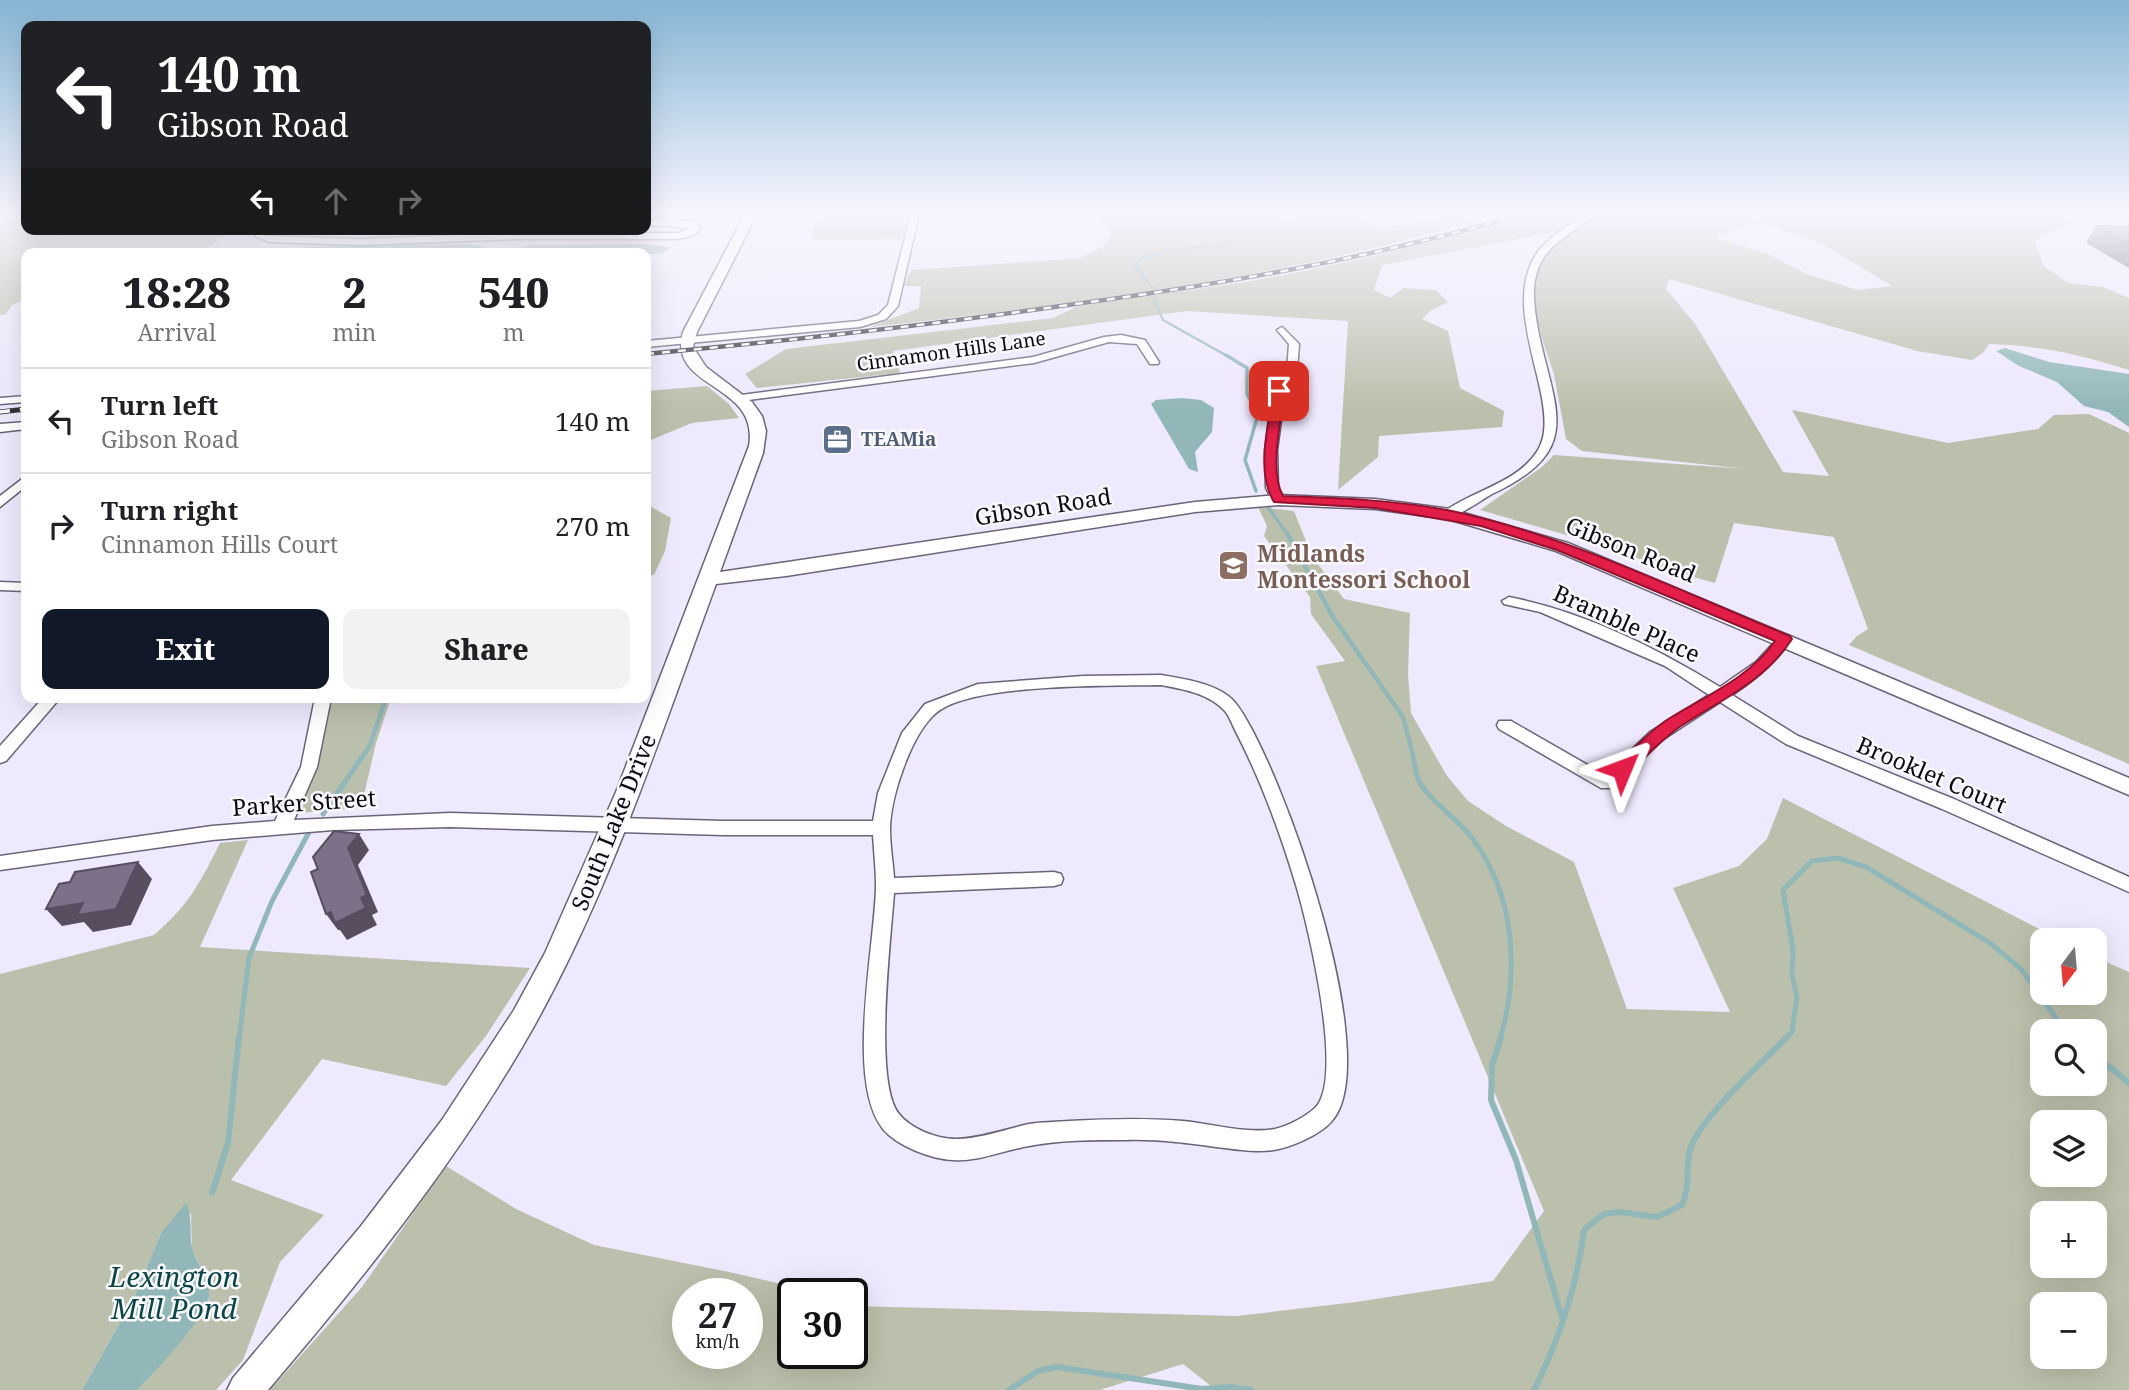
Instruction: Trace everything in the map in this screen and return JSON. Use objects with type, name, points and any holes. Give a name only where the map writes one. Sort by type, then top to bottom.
[{"type":"main road","points":[[687,340],[718,279]]},
{"type":"main road","name":"South Lake Drive","points":[[245,1390],[367,1243],[472,1100],[553,963],[585,897],[709,579],[758,442],[755,417],[741,398],[695,365],[687,350],[687,340]]},
{"type":"main road","name":"Gibson Road","points":[[709,579],[786,570],[1195,507],[1279,499],[1375,504],[1450,514],[1562,547],[2129,787]]},
{"type":"street","points":[[651,344],[860,324],[882,317],[893,306],[899,279]]},
{"type":"street","points":[[1450,514],[1534,464],[1547,447],[1552,424],[1529,300],[1530,279]]},
{"type":"street","points":[[1279,499],[1272,488],[1271,450],[1279,391],[1292,371],[1294,344],[1282,330]]},
{"type":"street","name":"Cinnamon Hills Lane","points":[[741,398],[1034,360],[1108,338],[1138,336],[1154,362]]},
{"type":"street","points":[[0,401],[21,399]]},
{"type":"street","points":[[0,428],[21,426]]},
{"type":"street","points":[[0,503],[21,484]]},
{"type":"street","points":[[0,586],[21,587]]},
{"type":"street","name":"Bramble Place","points":[[1509,601],[1544,608],[1670,663],[1722,696]]},
{"type":"street","points":[[1505,725],[1607,784],[1662,731],[1722,696],[1755,672],[1773,655],[1784,639]]},
{"type":"street","points":[[1161,680],[1187,683],[1220,699],[1237,715],[1260,762],[1304,884],[1321,949],[1337,1037],[1337,1085],[1333,1101],[1324,1114],[1310,1125],[1278,1139],[1240,1140],[1184,1132],[1127,1129],[1033,1134],[958,1150],[939,1148],[922,1142],[892,1123],[883,1108],[879,1092],[875,1018],[885,886],[881,828],[887,793],[910,733],[931,708],[965,692],[1004,686],[1161,680]]},
{"type":"street","name":"Brooklet Court","points":[[1722,696],[1792,740],[1939,800],[2129,885]]},
{"type":"street","points":[[0,757],[48,703]]},
{"type":"street","points":[[282,826],[309,767],[322,703]]},
{"type":"street","name":"Parker Street","points":[[0,863],[212,833],[282,826],[418,820],[881,828]]},
{"type":"street","points":[[885,886],[1054,879]]},
{"type":"shaded area","points":[[0,279],[21,279],[21,301],[12,305],[5,315],[0,315]]},
{"type":"shaded area","points":[[907,279],[1223,279],[1029,308],[870,327],[919,308],[921,286],[904,286]]},
{"type":"shaded area","points":[[1261,279],[1378,279],[1374,290],[1390,298],[1403,288],[1436,290],[1448,302],[1430,311],[1422,319],[1448,331],[1460,388],[1504,411],[1502,427],[1379,436],[1378,457],[1338,490],[1348,321],[1187,311],[893,351],[900,373],[757,388],[745,374],[786,349],[1053,318],[1076,307]]},
{"type":"shaded area","points":[[1530,279],[1823,279],[1858,290],[1892,286],[1880,279],[2062,279],[2068,283],[2103,287],[2129,298],[2129,370],[2077,355],[2025,346],[1989,344],[1983,353],[1972,360],[1917,351],[1669,279],[1666,289],[1696,325],[1783,472],[1829,476],[1792,410],[1948,443],[2038,429],[2054,415],[2089,414],[2129,433],[2129,764],[1849,645],[1868,629],[1834,537],[1734,523],[1715,583],[1658,567],[1618,550],[1480,510],[1542,467],[1554,455],[1746,469],[1582,451],[1566,439],[1554,374],[1529,300]]},
{"type":"shaded area","points":[[707,386],[729,404],[739,418],[692,423],[651,440],[651,391]]},
{"type":"shaded area","points":[[651,507],[671,518],[665,551],[654,575],[651,575]]},
{"type":"shaded area","points":[[1258,507],[1294,511],[1312,556],[1344,599],[1410,613],[1408,674],[1411,713],[1447,776],[1468,801],[1506,826],[1574,862],[1627,1009],[1730,1012],[1673,888],[1739,866],[1767,839],[1783,798],[2038,928],[2030,928],[2030,1005],[2107,1005],[2107,962],[2129,972],[2129,1390],[1216,1390],[1183,1364],[1100,1390],[270,1390],[362,1287],[446,1166],[516,1209],[594,1245],[755,1278],[672,1278],[672,1369],[763,1369],[763,1280],[777,1283],[777,1369],[868,1369],[868,1306],[1237,1316],[1356,1302],[1493,1281],[1544,1211],[1316,666],[1345,661],[1311,614],[1310,597],[1264,536],[1267,526]]},
{"type":"shaded area","points":[[329,703],[389,703],[376,743],[361,808],[298,813],[320,754]]},
{"type":"shaded area","points":[[248,840],[200,947],[530,968],[486,1036],[446,1086],[322,1059],[231,1180],[324,1215],[280,1262],[243,1360],[216,1390],[138,1390],[190,1330],[209,1300],[207,1280],[192,1249],[191,1213],[161,1233],[134,1298],[82,1390],[0,1390],[0,974],[154,935],[193,893],[220,843]]},
{"type":"water","points":[[2005,348],[2049,362],[2129,374],[2129,427],[2108,412],[2084,406],[2057,382],[2019,366],[1996,351]]},
{"type":"water","points":[[1156,400],[1201,400],[1214,408],[1212,432],[1195,452],[1198,472],[1189,469],[1151,404]]},
{"type":"water","name":"Lexington Mill Pond","points":[[186,1203],[190,1215],[193,1251],[209,1290],[207,1305],[179,1344],[138,1390],[82,1390],[134,1298],[161,1233]]},
{"type":"building","points":[[334,831],[359,834],[348,848],[367,895],[361,898],[366,908],[335,923],[331,912],[326,914],[311,872],[318,869],[313,857]]},
{"type":"building","points":[[138,862],[116,909],[77,915],[83,903],[46,909],[59,884],[70,882],[75,872]]},
{"type":"waterway","points":[[1145,279],[1154,289]]},
{"type":"waterway","points":[[1154,300],[1163,320],[1229,357]]},
{"type":"waterway","points":[[1226,355],[1247,368],[1247,394],[1258,414],[1245,460],[1256,491]]},
{"type":"waterway","points":[[1268,507],[1288,535]]},
{"type":"waterway","points":[[1287,533],[1333,617],[1403,717],[1414,759]]},
{"type":"waterway","points":[[361,759],[370,745],[384,703]]},
{"type":"waterway","points":[[323,814],[362,757]]},
{"type":"waterway","points":[[1413,757],[1420,783],[1460,824],[1486,860],[1505,909],[1510,935],[1510,988],[1500,1039]]},
{"type":"waterway","points":[[239,1039],[249,958],[272,901],[308,834]]},
{"type":"waterway","points":[[1534,1390],[1566,1312],[1584,1230],[1604,1214],[1619,1212],[1657,1217],[1682,1205],[1687,1189],[1689,1154],[1698,1134],[1720,1105],[1792,1032],[1797,997],[1792,975],[1793,950],[1783,890],[1812,861],[1838,858],[1866,867],[1990,943],[2022,970],[2057,1019]]},
{"type":"waterway","points":[[212,1193],[228,1143],[239,1037]]},
{"type":"waterway","points":[[1501,1037],[1492,1066],[1491,1100],[1516,1160],[1562,1318]]},
{"type":"waterway","points":[[2107,1065],[2129,1083]]},
{"type":"waterway","points":[[1009,1390],[1038,1371],[1057,1367],[1202,1389],[1231,1387],[1251,1390]]},
{"type":"railway","points":[[651,353],[906,327],[1236,279]]},
{"type":"railway","points":[[0,412],[21,410]]},
{"type":"place","name":"TEAMia","points":[[838,439]]},
{"type":"place","name":"Midlands Montessori School","points":[[1234,566]]},
{"type":"route","points":[[1279,391],[1271,450],[1272,488],[1279,499],[1375,504],[1450,514],[1485,523],[1562,547],[1784,639],[1773,655],[1755,672],[1722,696],[1673,723],[1622,769]]}]
